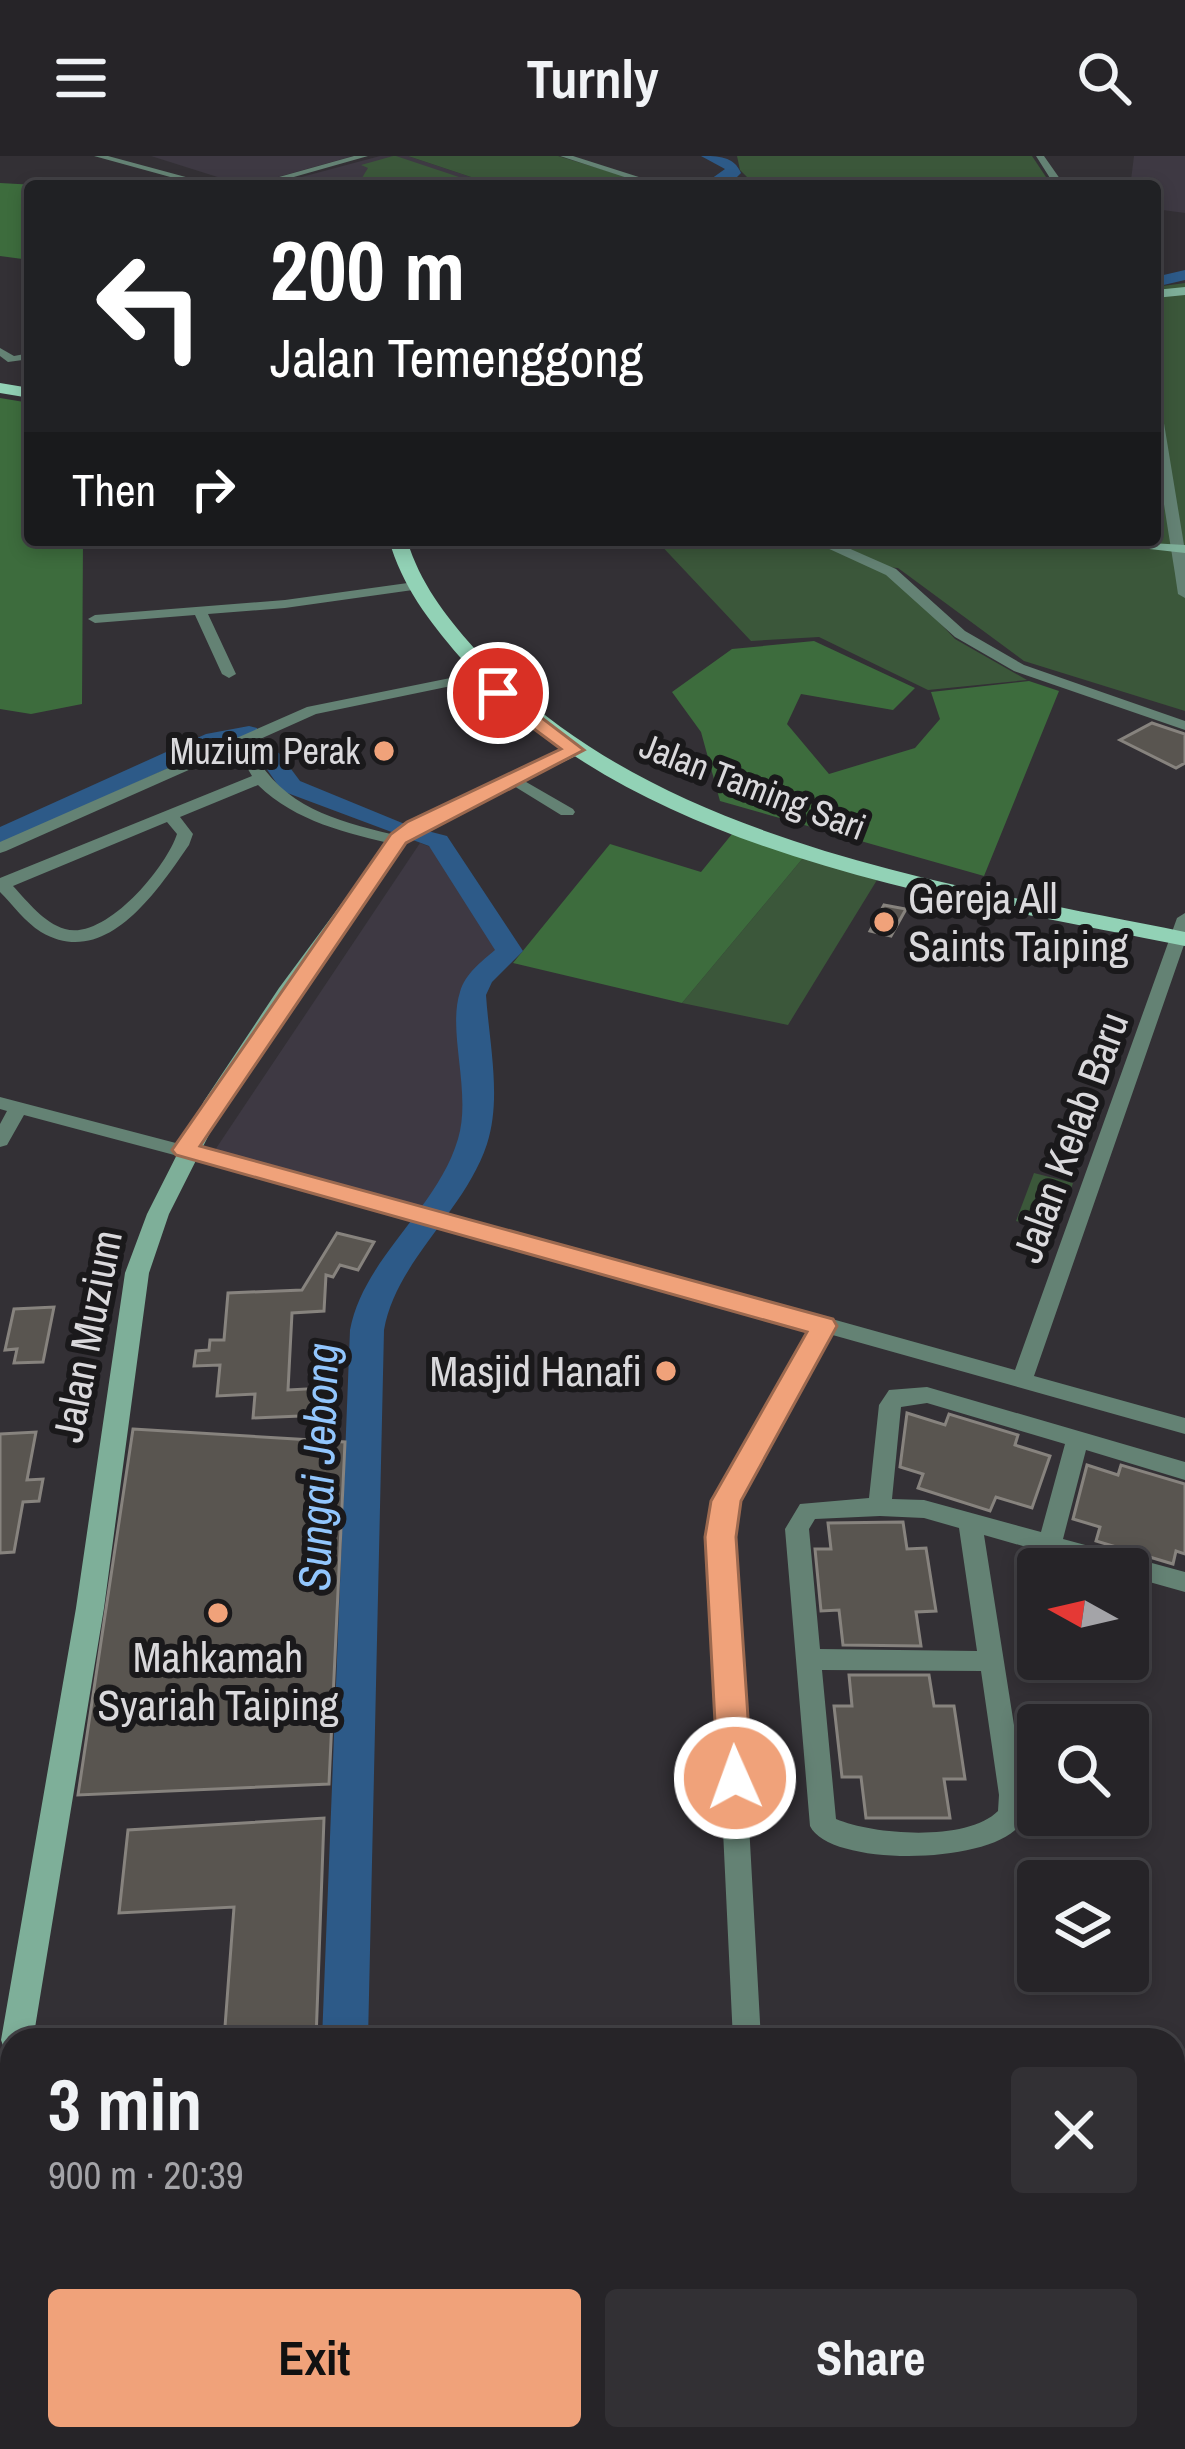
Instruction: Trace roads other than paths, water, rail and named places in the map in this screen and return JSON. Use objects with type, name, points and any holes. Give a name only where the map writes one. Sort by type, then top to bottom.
[{"type":"main road","name":"Jalan Taming Sari","points":[[400,546],[415,586],[480,676],[521,714],[574,750],[668,798],[902,879],[1183,931]]},
{"type":"street","points":[[98,156],[191,180]]},
{"type":"street","points":[[274,180],[364,156]]},
{"type":"street","points":[[564,156],[643,180]]},
{"type":"street","points":[[618,172],[628,158]]},
{"type":"street","points":[[0,352],[24,370]]},
{"type":"street","points":[[12,360],[24,357]]},
{"type":"street","points":[[1161,439],[1185,594]]},
{"type":"street","points":[[834,546],[891,572],[960,634],[1019,668],[1185,726]]},
{"type":"street","points":[[95,619],[415,586]]},
{"type":"street","points":[[200,611],[229,674]]},
{"type":"street","points":[[0,848],[323,706],[480,676]]},
{"type":"street","points":[[241,740],[261,778],[292,809],[397,840]]},
{"type":"street","name":"Jalan Muzium","points":[[19,2028],[86,1628],[137,1273],[185,1150],[397,840],[415,826],[574,750]]},
{"type":"street","points":[[171,818],[185,834],[183,842],[130,910],[108,928],[77,934],[56,932],[1,884],[261,778]]},
{"type":"street","points":[[514,780],[567,812]]},
{"type":"street","name":"Jalan Kelab Baru","points":[[1022,1380],[1183,931]]},
{"type":"street","points":[[0,1141],[9,1105],[1185,1426]]},
{"type":"street","points":[[746,2028],[721,1537],[726,1501],[824,1326]]},
{"type":"street","points":[[880,1507],[890,1405],[897,1396],[927,1395],[1185,1471]]},
{"type":"street","points":[[1048,1546],[1078,1439]]},
{"type":"street","points":[[970,1522],[1012,1795],[1011,1816],[994,1833],[969,1839],[856,1841],[824,1826],[819,1812],[797,1529],[801,1517],[816,1508],[923,1509],[970,1522],[1048,1546],[1185,1582]]},
{"type":"street","points":[[808,1659],[990,1661]]},
{"type":"waterway","points":[[708,156],[731,166],[734,173],[720,180]]},
{"type":"waterway","points":[[1161,281],[1185,275]]},
{"type":"waterway","name":"Sungai Jebong","points":[[0,836],[214,739],[249,733]]},
{"type":"waterway","name":"Sungai Jebong","points":[[271,758],[291,786],[401,830]]},
{"type":"waterway","name":"Sungai Jebong","points":[[345,2028],[367,1330],[372,1303],[453,1185],[471,1147],[479,1118],[472,995],[480,978],[509,951],[438,841],[415,834]]},
{"type":"place","name":"Muzium Perak","points":[[384,751]]},
{"type":"place","name":"Gereja All Saints Taiping","points":[[884,922]]},
{"type":"place","name":"Masjid Hanafi","points":[[666,1371]]},
{"type":"place","name":"Mahkamah Syariah Taiping","points":[[218,1613]]}]
